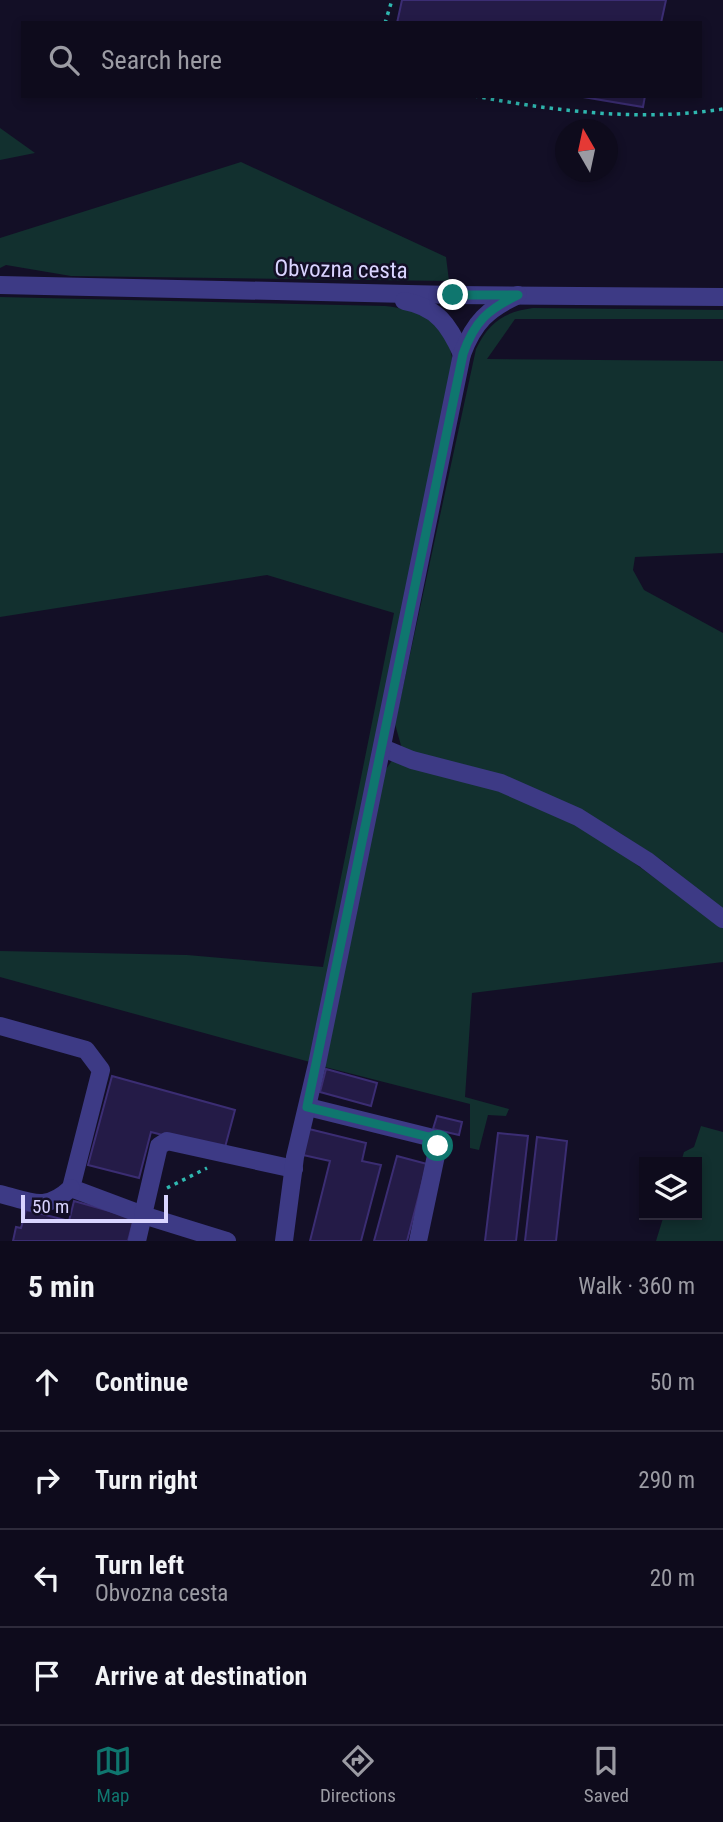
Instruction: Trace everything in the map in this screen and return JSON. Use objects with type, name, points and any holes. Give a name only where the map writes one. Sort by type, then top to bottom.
[{"type":"street","name":"Obvozna cesta","points":[[0,285],[723,297]]},
{"type":"street","points":[[363,293],[419,304],[435,311],[450,327],[463,354]]},
{"type":"street","points":[[284,1241],[294,1169],[463,354],[473,328],[486,312],[518,295]]},
{"type":"street","points":[[383,748],[412,760],[501,783],[578,817],[646,860],[697,896],[723,919]]},
{"type":"street","points":[[0,1026],[86,1050],[101,1070],[71,1188],[59,1200],[44,1205],[0,1194]]},
{"type":"street","points":[[307,1107],[429,1137],[438,1146],[418,1241]]},
{"type":"street","points":[[137,1241],[159,1146],[167,1141],[294,1169]]},
{"type":"street","points":[[71,1188],[143,1215],[228,1241]]},
{"type":"path","points":[[386,21],[392,0]]},
{"type":"path","points":[[485,98],[536,107],[645,116],[723,109]]},
{"type":"path","points":[[149,1191],[161,1192],[232,1155]]},
{"type":"green space","points":[[0,128],[35,153],[0,160]]},
{"type":"green space","points":[[241,162],[446,257],[449,281],[71,276],[6,265],[0,268],[0,238]]},
{"type":"green space","points":[[0,297],[385,306],[411,311],[431,321],[439,328],[450,349],[453,363],[310,1062],[0,977],[0,951],[187,955],[323,967],[394,613],[267,575],[0,617]]},
{"type":"green space","points":[[533,308],[723,310],[723,319],[515,319],[487,359],[723,361],[723,553],[635,557],[633,570],[644,590],[723,633],[723,910],[664,862],[620,833],[402,749],[395,724],[476,349],[486,332],[498,320],[514,312]]},
{"type":"green space","points":[[393,759],[496,788],[577,821],[723,928],[723,962],[472,993],[465,1097],[509,1109],[506,1116],[488,1115],[479,1150],[470,1148],[470,1104],[325,1067],[384,772]]},
{"type":"green space","points":[[701,1126],[723,1132],[723,1241],[656,1241],[662,1220],[702,1220],[702,1157],[682,1157],[684,1152],[694,1147]]},
{"type":"building","points":[[402,0],[666,0],[661,21],[397,21]]},
{"type":"building","points":[[589,98],[645,98],[643,107]]},
{"type":"building","points":[[326,1069],[377,1083],[371,1106],[320,1092]]},
{"type":"building","points":[[112,1076],[235,1110],[224,1151],[151,1132],[139,1178],[88,1165]]},
{"type":"building","points":[[437,1116],[462,1122],[459,1135],[433,1129]]},
{"type":"building","points":[[309,1129],[366,1143],[362,1161],[381,1165],[361,1241],[310,1241],[330,1161],[303,1155]]},
{"type":"building","points":[[498,1133],[528,1136],[516,1241],[485,1241]]},
{"type":"building","points":[[537,1137],[567,1141],[556,1241],[525,1241]]},
{"type":"building","points":[[397,1156],[427,1164],[407,1241],[374,1241]]},
{"type":"building","points":[[74,1201],[134,1218],[128,1241],[13,1241],[16,1227],[21,1228],[26,1210],[69,1221]]},
{"type":"route","points":[[438,1146],[429,1137],[307,1107],[425,535],[455,403],[463,354],[469,335],[486,312],[518,295],[453,295]]}]
